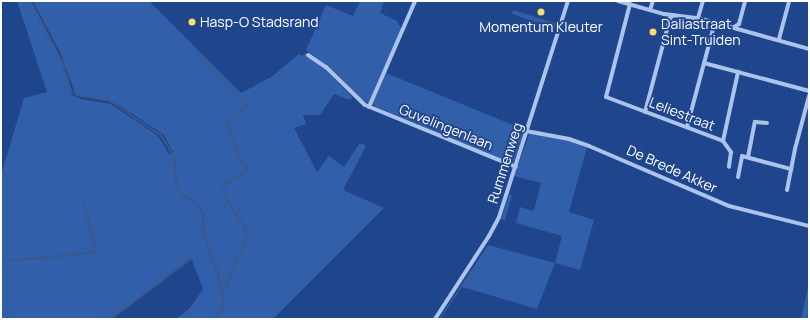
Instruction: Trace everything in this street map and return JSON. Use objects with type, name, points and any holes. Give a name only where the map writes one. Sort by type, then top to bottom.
[{"type":"street","points":[[369,107],[415,1]]},
{"type":"street","name":"Rummenweg","points":[[435,319],[494,227],[516,167],[526,131],[568,1]]},
{"type":"street","points":[[618,1],[664,14],[674,14],[715,22],[779,39],[809,49]]},
{"type":"street","points":[[650,10],[653,1]]},
{"type":"street","points":[[698,18],[703,1]]},
{"type":"street","points":[[734,27],[739,24],[745,1]]},
{"type":"street","points":[[779,39],[789,1]]},
{"type":"street","name":"Leliestraat","points":[[630,4],[606,97],[723,141],[731,152],[729,167]]},
{"type":"street","points":[[664,14],[670,18]]},
{"type":"street","points":[[645,112],[670,18],[674,14]]},
{"type":"street","points":[[687,127],[715,22]]},
{"type":"street","points":[[739,24],[744,30]]},
{"type":"street","name":"Guvelingenlaan","points":[[308,55],[326,67],[359,101],[369,107],[516,167]]},
{"type":"street","points":[[704,63],[809,91]]},
{"type":"street","points":[[723,141],[738,72]]},
{"type":"street","points":[[787,190],[809,96]]},
{"type":"street","points":[[748,157],[755,122],[767,123]]},
{"type":"street","name":"De Brede Akker","points":[[526,131],[569,139],[589,146],[729,206],[809,226]]},
{"type":"street","points":[[738,177],[742,156],[791,169]]},
{"type":"shaded area","points":[[17,1],[30,1],[61,60],[72,95],[81,99],[110,104],[117,108],[158,136],[169,154],[173,152],[164,135],[121,106],[111,101],[81,96],[75,93],[61,54],[33,1],[149,1],[241,93],[271,77],[299,54],[302,56],[305,53],[323,67],[352,97],[350,100],[334,94],[320,115],[303,115],[306,124],[294,128],[317,172],[329,156],[344,167],[360,143],[366,146],[343,190],[384,208],[273,319],[176,319],[190,308],[203,289],[191,257],[111,319],[1,319],[1,175],[24,98],[47,92]]},
{"type":"shaded area","points":[[360,1],[384,1],[380,13],[397,21],[402,30],[369,104],[360,98],[336,73],[306,50],[326,5],[353,16]]},
{"type":"shaded area","points":[[513,10],[558,24],[557,29],[512,14]]},
{"type":"shaded area","points":[[386,73],[525,130],[513,164],[376,107],[373,103]]},
{"type":"shaded area","points":[[530,133],[566,140],[587,147],[569,212],[594,220],[580,270],[555,263],[562,236],[516,223],[520,207],[534,211],[541,183],[514,176]]},
{"type":"shaded area","points":[[509,194],[512,195],[505,220],[501,219]]},
{"type":"shaded area","points":[[488,245],[555,263],[537,309],[462,287],[439,319]]},
{"type":"shaded area","points":[[809,282],[809,309],[807,319],[801,319]]},
{"type":"waterway","points":[[31,1],[64,65],[71,90],[77,95],[110,101],[121,107],[161,135],[170,149],[175,160],[177,189],[183,195],[194,201],[204,214],[203,231],[220,279],[224,299],[222,311],[214,319]]},
{"type":"waterway","points":[[196,51],[239,98]]},
{"type":"waterway","points":[[234,116],[246,107],[242,100]]},
{"type":"waterway","points":[[225,289],[248,233],[221,191],[227,183],[246,171],[247,168],[240,159],[226,121],[231,117]]},
{"type":"waterway","points":[[1,262],[96,252],[84,203]]},
{"type":"waterway","points":[[111,319],[192,258]]},
{"type":"place","name":"Momentum Kleuter","points":[[541,12]]},
{"type":"place","name":"Hasp-O Stadsrand","points":[[192,22]]},
{"type":"place","name":"Daliastraat Sint-Truiden","points":[[653,32]]}]
